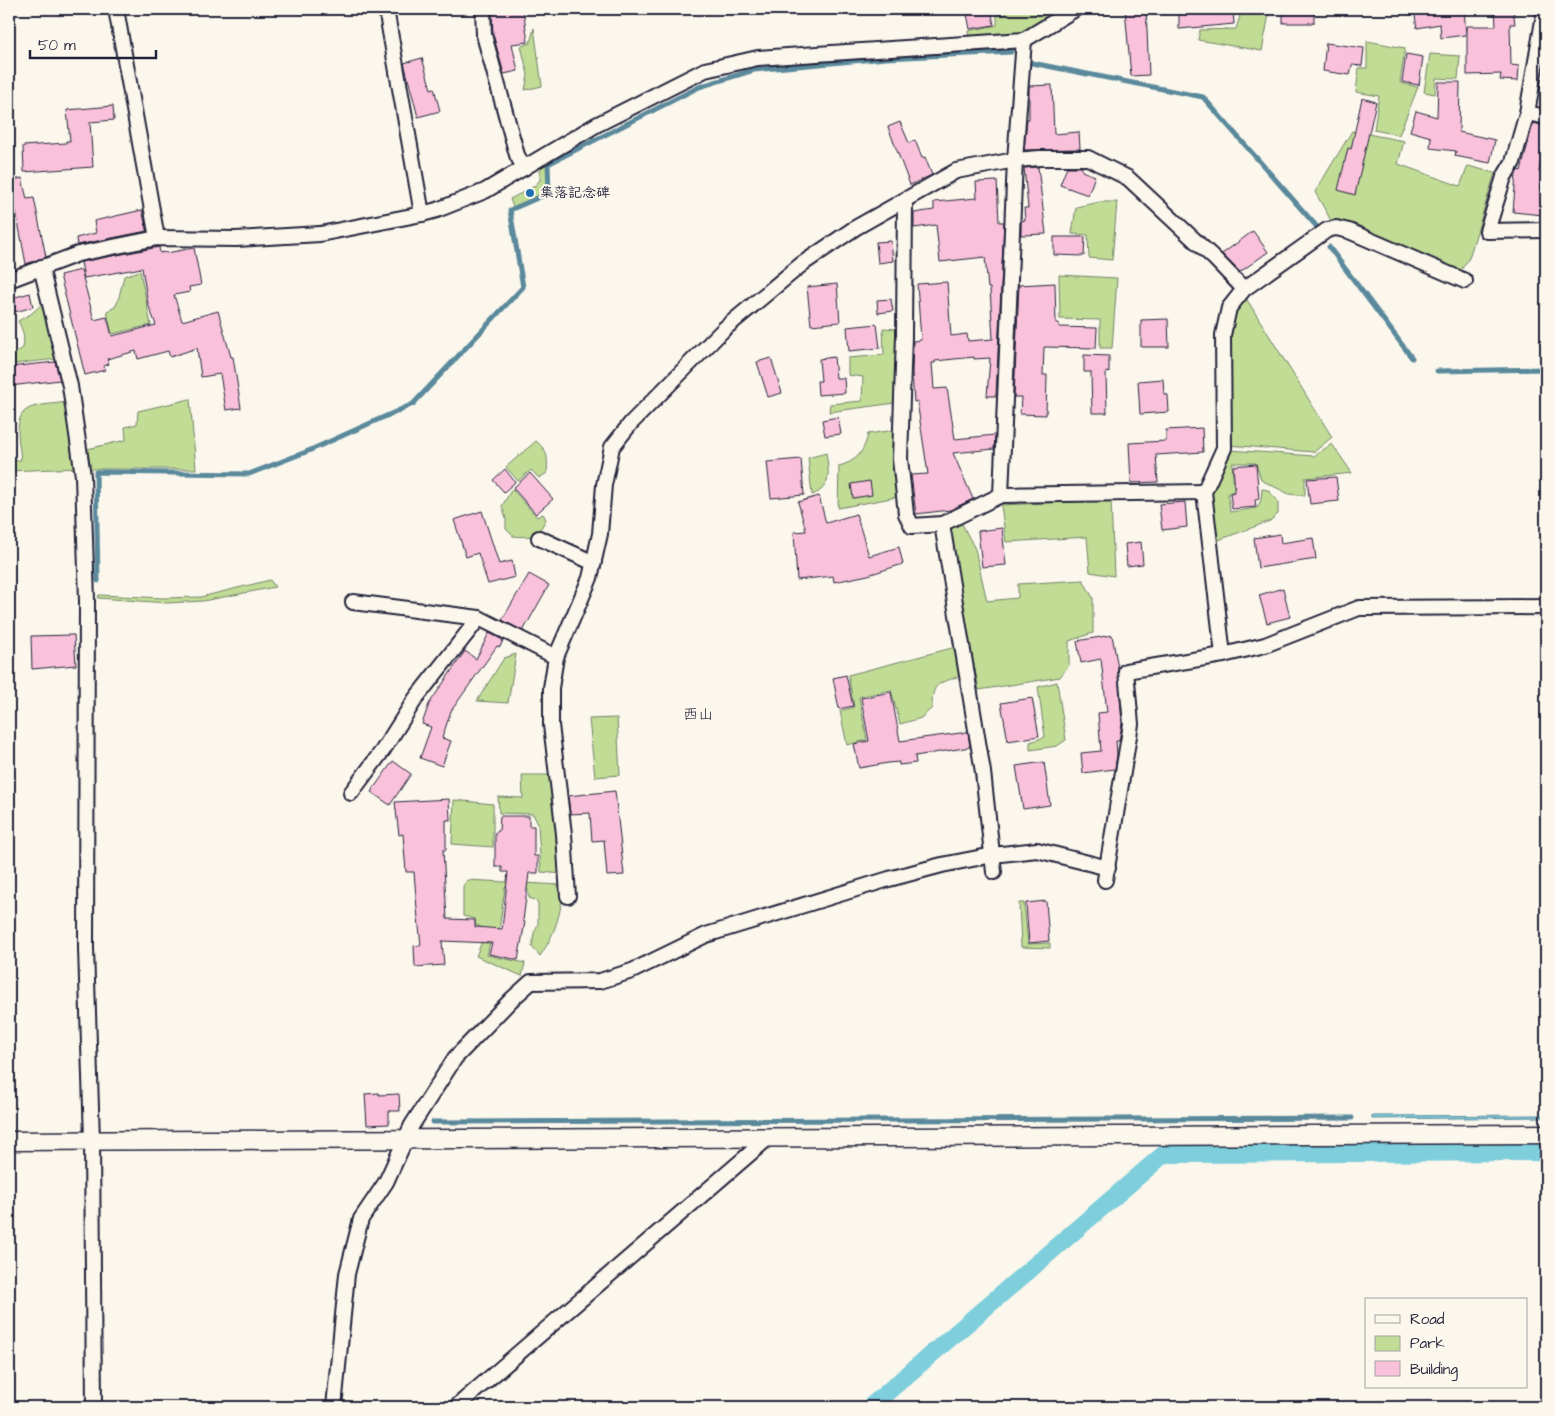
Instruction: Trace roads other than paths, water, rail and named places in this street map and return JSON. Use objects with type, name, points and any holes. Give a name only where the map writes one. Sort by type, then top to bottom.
[{"type":"street","points":[[116,9],[157,238]]},
{"type":"street","points":[[386,9],[422,214]]},
{"type":"street","points":[[482,9],[484,35],[517,155],[524,168]]},
{"type":"street","points":[[9,280],[78,254],[157,238],[236,239],[320,234],[422,214],[485,191],[596,126],[705,70],[758,58],[1024,40],[1075,9]]},
{"type":"street","points":[[1545,9],[1527,113],[1513,162],[1504,177],[1487,231],[1546,230]]},
{"type":"street","points":[[1001,495],[1015,160],[1024,40]]},
{"type":"street","points":[[1527,113],[1546,117]]},
{"type":"street","points":[[568,896],[564,834],[551,725],[551,688],[556,657],[590,578],[594,563],[600,534],[604,486],[612,447],[631,423],[724,329],[802,264],[855,228],[956,171],[1015,160],[1088,158],[1128,178],[1216,259],[1244,289]]},
{"type":"street","points":[[904,200],[904,336],[900,459],[906,514],[912,526],[942,524],[1001,495],[1204,492]]},
{"type":"street","points":[[1224,655],[1204,492],[1224,448],[1223,335],[1229,308],[1244,289],[1327,230],[1336,228],[1349,231],[1465,281]]},
{"type":"street","points":[[41,267],[70,386],[83,476],[88,602],[86,948],[92,1140],[94,1407]]},
{"type":"street","points":[[942,524],[984,772],[994,872]]},
{"type":"street","points":[[539,538],[594,563]]},
{"type":"street","points":[[353,602],[479,618],[556,657]]},
{"type":"street","points":[[334,1407],[347,1274],[361,1219],[386,1182],[412,1125],[455,1058],[531,982],[600,981],[632,971],[706,936],[889,879],[942,865],[993,855],[1037,850],[1106,874],[1131,724],[1126,671],[1224,655],[1265,645],[1359,608],[1546,607]]},
{"type":"street","points":[[351,793],[383,750],[416,698],[479,618]]},
{"type":"street","points":[[9,1141],[1546,1134]]},
{"type":"street","points":[[456,1407],[768,1138]]},
{"type":"water","points":[[1546,1115],[1546,1117],[1372,1119],[1372,1116]]},
{"type":"waterway","points":[[98,581],[96,472],[249,474],[306,452],[413,404],[523,287],[510,210],[549,193],[548,164],[699,87],[754,70],[886,58],[1011,52]]},
{"type":"waterway","points":[[1027,62],[1203,97],[1318,228]]},
{"type":"waterway","points":[[1329,247],[1412,358]]},
{"type":"waterway","points":[[1437,371],[1546,369]]},
{"type":"waterway","points":[[433,1122],[1352,1118]]},
{"type":"waterway","points":[[870,1407],[1164,1154],[1546,1152]]},
{"type":"place","name":"集落記念碑","points":[[530,193]]},
{"type":"district","name":"西山","points":[[698,714]]}]
